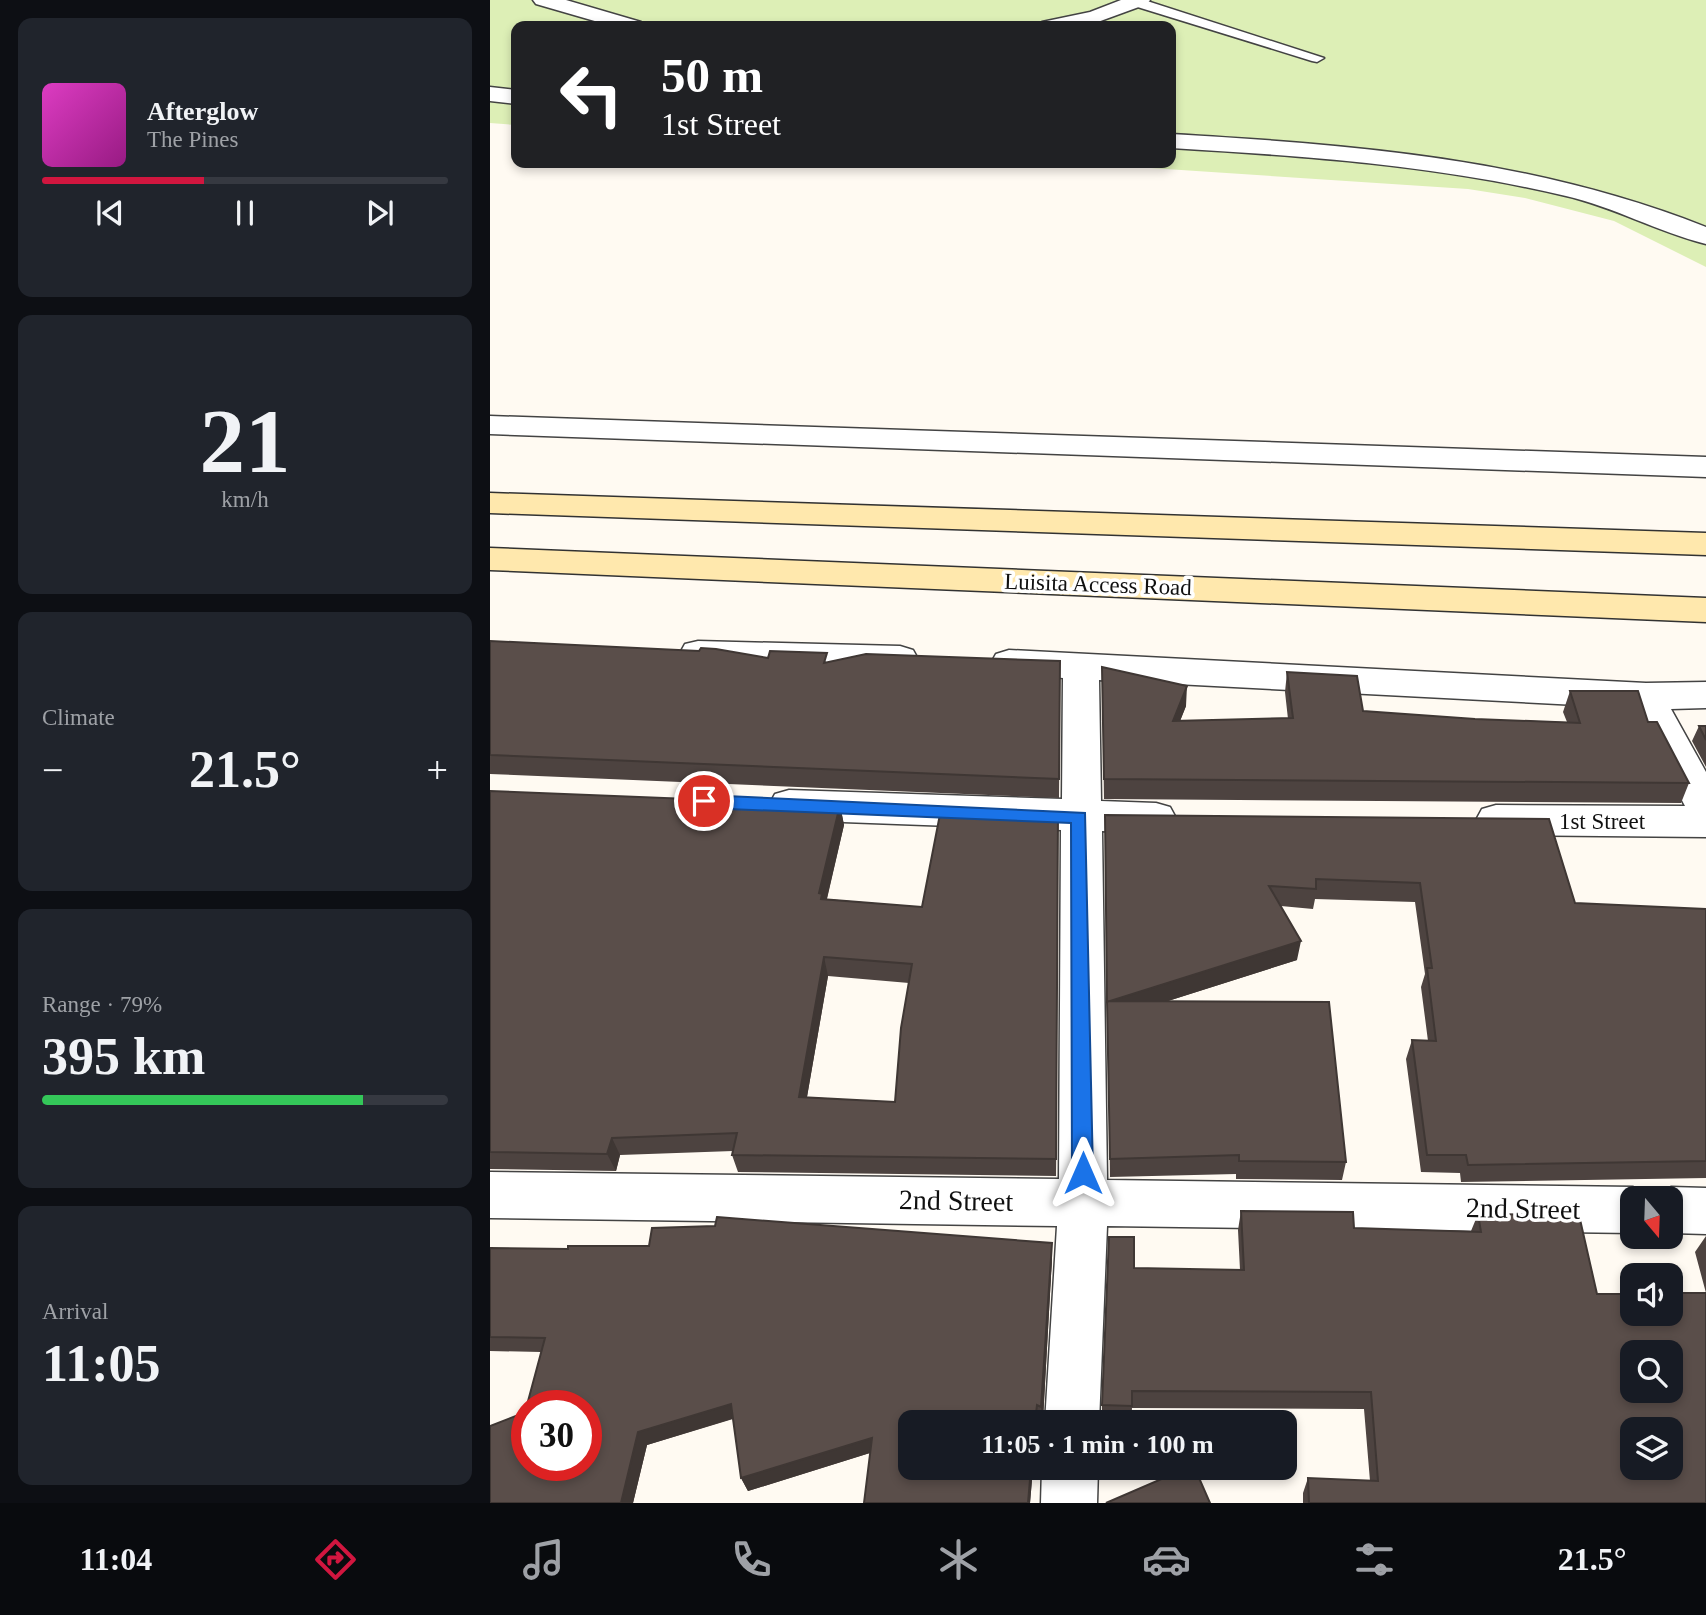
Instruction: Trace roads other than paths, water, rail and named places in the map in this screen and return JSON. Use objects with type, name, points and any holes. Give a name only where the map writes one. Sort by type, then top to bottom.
[{"type":"main road","points":[[490,503],[1706,544]]},
{"type":"main road","name":"Luisita Access Road","points":[[490,559],[1706,610]]},
{"type":"street","points":[[543,0],[616,21]]},
{"type":"street","points":[[1074,21],[1094,17],[1138,1]]},
{"type":"street","points":[[490,94],[511,96]]},
{"type":"street","points":[[1176,141],[1336,150],[1508,173],[1700,229]]},
{"type":"street","points":[[490,425],[1706,467]]},
{"type":"street","points":[[669,652],[930,660]]},
{"type":"street","points":[[971,662],[1646,696],[1706,695]]},
{"type":"street","points":[[1073,1410],[1083,1201],[1079,817],[1081,666]]},
{"type":"street","points":[[1646,696],[1706,808]]},
{"type":"street","points":[[750,803],[1079,817],[1191,818]]},
{"type":"street","name":"1st Street","points":[[1455,820],[1706,822]]},
{"type":"street","name":"2nd Street","points":[[490,1195],[1620,1210]]},
{"type":"street","points":[[1684,1210],[1706,1211]]},
{"type":"street","points":[[1069,1503],[1070,1480]]},
{"type":"lane","points":[[1138,1],[1317,58]]}]
